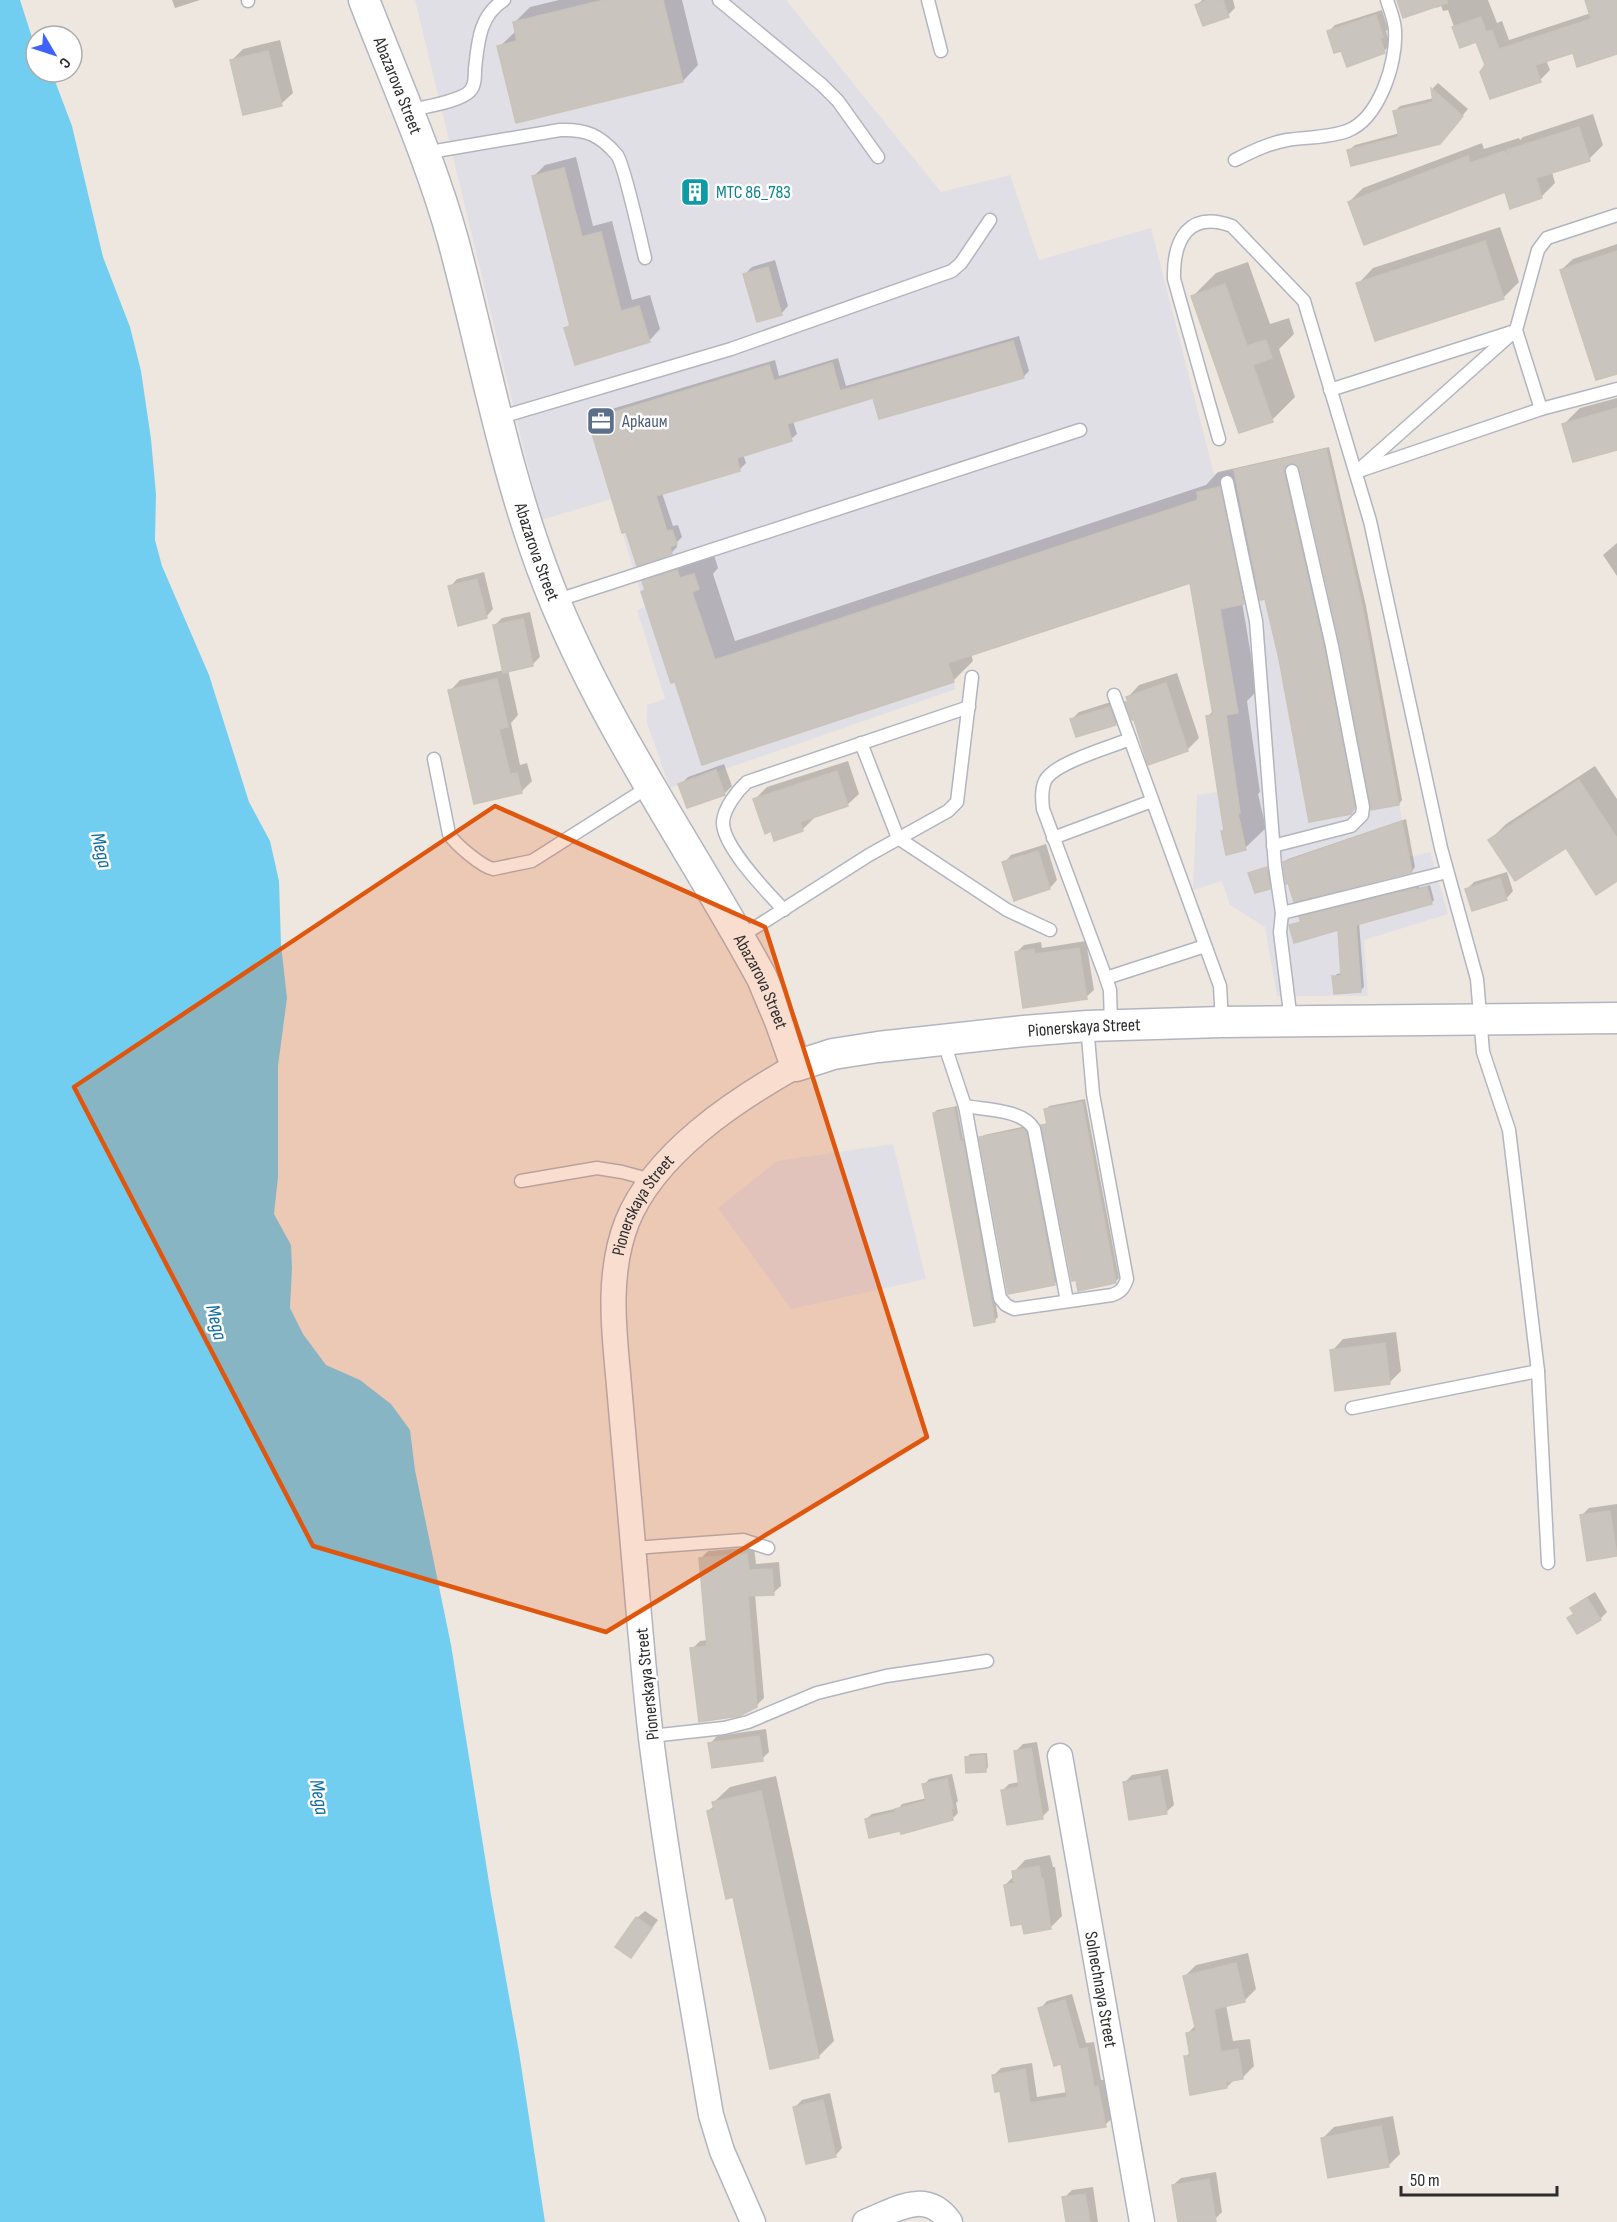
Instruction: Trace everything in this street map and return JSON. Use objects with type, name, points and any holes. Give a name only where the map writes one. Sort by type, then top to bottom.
[{"type":"street","name":"Abazarova Street","points":[[364,0],[423,153],[452,237],[526,523],[555,601],[578,654],[608,711],[740,937],[766,988],[796,1066]]},
{"type":"street","name":"Pionerskaya Street","points":[[753,2222],[722,2151],[711,2115],[667,1850],[651,1736],[615,1339],[614,1272],[628,1220],[652,1180],[693,1137],[765,1083],[796,1066],[833,1054],[943,1040],[1099,1026],[1617,1018]]},
{"type":"street","name":"Solnechnaya Street","points":[[1060,1756],[1142,2222]]},
{"type":"street","points":[[865,2222],[914,2203],[926,2203],[938,2208],[950,2222]]},
{"type":"lane","points":[[407,112],[463,97],[471,91],[480,32],[485,18],[496,5],[504,0]]},
{"type":"lane","points":[[719,0],[822,85],[838,101],[878,157]]},
{"type":"lane","points":[[928,0],[940,51]]},
{"type":"lane","points":[[1235,160],[1258,148],[1284,140],[1347,131],[1361,122],[1377,102],[1388,79],[1395,52],[1395,29],[1387,0]]},
{"type":"lane","points":[[423,153],[560,129],[579,129],[594,135],[618,156],[645,258]]},
{"type":"lane","points":[[1541,409],[1516,330],[1538,250],[1546,238],[1617,214]]},
{"type":"lane","points":[[498,418],[731,349],[952,271],[961,262],[990,220]]},
{"type":"lane","points":[[1219,439],[1174,279],[1174,258],[1180,240],[1190,228],[1203,220],[1218,221],[1232,226],[1304,301],[1370,521],[1447,872],[1477,979],[1483,1052],[1509,1130],[1538,1371],[1548,1563]]},
{"type":"lane","points":[[1330,390],[1516,330]]},
{"type":"lane","points":[[1356,472],[1516,330]]},
{"type":"lane","points":[[1356,472],[1541,409],[1617,389]]},
{"type":"lane","points":[[555,601],[1080,430]]},
{"type":"lane","points":[[1273,846],[1351,826],[1362,815],[1363,807],[1332,646],[1292,471]]},
{"type":"lane","points":[[1227,482],[1256,621],[1273,846],[1282,913],[1280,932],[1291,1022]]},
{"type":"lane","points":[[740,937],[869,855],[948,811],[957,802],[972,677]]},
{"type":"lane","points":[[1114,695],[1220,986],[1222,1023]]},
{"type":"lane","points":[[784,910],[746,868],[726,834],[723,825],[724,815],[739,789],[747,782],[969,707]]},
{"type":"lane","points":[[943,1040],[965,1106],[1000,1298],[1014,1309],[1119,1293],[1127,1279],[1093,1094],[1099,1026],[1110,990],[1043,809],[1042,792],[1046,779],[1056,769],[1130,739]]},
{"type":"lane","points":[[861,743],[898,838],[1007,910],[1050,930]]},
{"type":"lane","points":[[434,759],[449,834],[476,859],[493,868],[532,861],[651,786]]},
{"type":"lane","points":[[1053,838],[1152,801]]},
{"type":"lane","points":[[1282,913],[1447,872]]},
{"type":"lane","points":[[1106,978],[1205,946]]},
{"type":"lane","points":[[965,1106],[1016,1115],[1031,1123],[1067,1301]]},
{"type":"lane","points":[[521,1181],[597,1168],[652,1180]]},
{"type":"lane","points":[[1352,1408],[1538,1371]]},
{"type":"lane","points":[[634,1548],[743,1540],[768,1548]]},
{"type":"lane","points":[[651,1736],[724,1728],[748,1722],[817,1693],[886,1676],[987,1661]]},
{"type":"highlighted area","points":[[495,806],[765,927],[927,1437],[606,1632],[313,1546],[74,1087]]},
{"type":"shaded area","points":[[415,0],[786,0],[941,192],[1010,175],[1039,260],[1151,228],[1214,474],[1326,449],[1363,610],[1409,857],[1430,852],[1448,914],[1364,940],[1368,996],[1277,996],[1265,927],[1230,905],[1222,881],[1193,890],[1197,795],[1217,792],[1206,716],[1213,714],[1195,612],[1213,576],[948,663],[956,689],[670,788],[647,723],[647,705],[665,699],[637,610],[645,607],[612,499],[541,520]]},
{"type":"shaded area","points":[[893,1144],[926,1279],[791,1309],[718,1208],[777,1161]]},
{"type":"water","name":"Mega","points":[[0,0],[20,0],[28,24],[24,24],[24,84],[56,84],[72,126],[103,257],[130,327],[141,371],[151,439],[156,494],[155,540],[162,566],[209,675],[249,802],[270,841],[279,881],[281,945],[287,998],[278,1066],[278,1177],[274,1214],[291,1245],[290,1308],[303,1334],[326,1365],[360,1380],[391,1404],[410,1430],[415,1470],[451,1645],[545,2222],[0,2222]]},
{"type":"building","points":[[604,0],[663,0],[683,82],[516,123],[497,46],[517,41],[513,22]]},
{"type":"building","points":[[1208,0],[1223,0],[1229,17],[1203,26],[1195,5]]},
{"type":"building","points":[[1397,0],[1447,0],[1447,3],[1403,18]]},
{"type":"building","points":[[1585,0],[1617,0],[1617,54],[1577,67],[1573,53],[1535,65],[1541,82],[1490,99],[1480,72],[1485,65],[1476,42],[1460,48],[1452,27],[1481,17],[1486,32],[1492,30],[1499,49],[1591,19]]},
{"type":"building","points":[[1376,15],[1385,53],[1347,67],[1341,51],[1334,53],[1327,31]]},
{"type":"building","points":[[268,51],[282,106],[243,115],[230,60]]},
{"type":"building","points":[[1431,88],[1463,116],[1440,144],[1351,166],[1347,150],[1399,137],[1393,111],[1433,102]]},
{"type":"building","points":[[1579,127],[1590,161],[1536,178],[1542,198],[1510,209],[1505,192],[1364,245],[1348,202],[1468,156],[1470,163],[1504,151],[1509,156],[1507,150]]},
{"type":"building","points":[[564,168],[582,237],[601,232],[621,311],[639,306],[650,342],[575,365],[564,328],[570,326],[532,176]]},
{"type":"building","points":[[1485,241],[1504,299],[1375,341],[1356,283]]},
{"type":"building","points":[[1617,251],[1617,374],[1596,380],[1560,270]]},
{"type":"building","points":[[768,267],[782,315],[757,322],[743,274]]},
{"type":"building","points":[[1225,284],[1247,346],[1266,340],[1272,358],[1253,365],[1273,422],[1239,433],[1191,296]]},
{"type":"building","points":[[1013,341],[1024,378],[879,419],[873,398],[787,424],[792,441],[737,458],[740,471],[656,496],[667,531],[672,530],[677,544],[670,547],[672,554],[637,566],[626,532],[622,533],[588,420],[769,365],[774,381],[832,363],[840,391]]},
{"type":"building","points":[[1617,408],[1617,450],[1573,462],[1562,424]]},
{"type":"building","points":[[1326,449],[1363,610],[1399,805],[1371,810],[1340,644],[1300,469],[1298,465],[1291,463],[1286,465],[1284,473],[1324,648],[1355,807],[1351,814],[1309,822],[1279,659],[1265,599],[1260,600],[1234,470]]},
{"type":"building","points":[[1220,487],[1244,604],[1220,609],[1238,713],[1226,715],[1240,813],[1238,814],[1246,850],[1226,855],[1206,716],[1213,715],[1190,583],[948,663],[954,682],[702,765],[675,682],[671,683],[641,592],[645,590],[642,581],[677,570],[680,578],[694,574],[699,589],[692,592],[715,660],[1198,500],[1197,492]]},
{"type":"building","points":[[477,579],[487,618],[458,626],[448,586]]},
{"type":"building","points":[[523,619],[533,666],[503,673],[493,625]]},
{"type":"building","points":[[497,679],[508,727],[499,729],[510,774],[517,773],[522,793],[474,804],[448,690]]},
{"type":"building","points":[[1166,683],[1188,751],[1148,765],[1134,720],[1125,702],[1128,702],[1126,697]]},
{"type":"building","points":[[1110,707],[1116,725],[1076,737],[1070,719]]},
{"type":"building","points":[[716,770],[725,795],[687,808],[678,784]]},
{"type":"building","points":[[837,771],[848,806],[800,822],[803,831],[774,841],[771,831],[765,834],[753,799]]},
{"type":"building","points":[[1579,780],[1617,838],[1617,881],[1596,895],[1566,848],[1515,881],[1488,840]]},
{"type":"building","points":[[1402,821],[1412,872],[1294,902],[1288,883],[1286,884],[1283,862]]},
{"type":"building","points":[[1038,851],[1050,889],[1014,901],[1002,862]]},
{"type":"building","points":[[1267,867],[1270,889],[1255,893],[1248,873]]},
{"type":"building","points":[[1500,878],[1507,900],[1472,911],[1465,889]]},
{"type":"building","points":[[1427,887],[1432,904],[1356,925],[1361,992],[1334,994],[1332,976],[1341,976],[1338,930],[1294,943],[1289,925],[1301,922],[1299,917]]},
{"type":"building","points":[[1079,948],[1087,999],[1023,1008],[1015,952],[1034,949],[1035,954]]},
{"type":"building","points":[[1082,1102],[1116,1283],[1078,1291],[1076,1280],[1072,1281],[1041,1125],[1047,1124],[1044,1109]]},
{"type":"building","points":[[954,1108],[960,1141],[963,1141],[995,1322],[974,1326],[933,1113]]},
{"type":"building","points":[[1023,1129],[1026,1133],[1055,1285],[1008,1294],[979,1137]]},
{"type":"building","points":[[1385,1343],[1390,1384],[1335,1391],[1330,1350]]},
{"type":"building","points":[[1610,1511],[1617,1556],[1587,1561],[1580,1515]]},
{"type":"building","points":[[747,1554],[749,1570],[772,1569],[774,1595],[748,1596],[757,1707],[739,1716],[699,1722],[690,1648],[707,1646],[699,1558]]},
{"type":"building","points":[[1587,1598],[1601,1620],[1577,1634],[1567,1618],[1574,1614],[1570,1608]]},
{"type":"building","points":[[759,1736],[763,1761],[712,1768],[708,1743]]},
{"type":"building","points":[[1031,1748],[1043,1819],[1007,1825],[1001,1790],[1019,1787],[1014,1751]]},
{"type":"building","points":[[985,1755],[986,1772],[966,1773],[965,1757]]},
{"type":"building","points":[[1160,1776],[1167,1814],[1129,1820],[1123,1782]]},
{"type":"building","points":[[947,1779],[953,1820],[901,1834],[900,1831],[869,1838],[865,1819],[896,1812],[895,1809],[926,1801],[922,1784]]},
{"type":"building","points":[[761,1791],[819,2058],[770,2069],[733,1897],[726,1899],[707,1811],[714,1809],[712,1802]]},
{"type":"building","points":[[1039,1866],[1051,1929],[1024,1934],[1022,1924],[1011,1926],[1004,1885],[1014,1883],[1012,1871]]},
{"type":"building","points":[[636,1917],[652,1928],[631,1958],[615,1947]]},
{"type":"building","points":[[1236,1963],[1245,2002],[1214,2009],[1221,2052],[1238,2049],[1243,2079],[1226,2082],[1227,2088],[1190,2095],[1184,2056],[1190,2056],[1186,2033],[1196,2031],[1183,1976]]},
{"type":"building","points":[[1065,2000],[1079,2049],[1087,2048],[1094,2087],[1098,2086],[1106,2127],[1009,2142],[1000,2091],[995,2092],[992,2075],[1025,2069],[1030,2103],[1067,2097],[1061,2064],[1054,2066],[1038,2008]]},
{"type":"building","points":[[823,2100],[836,2157],[806,2164],[793,2107]]},
{"type":"building","points":[[1381,2126],[1389,2167],[1328,2178],[1321,2138]]},
{"type":"building","points":[[1209,2179],[1216,2222],[1178,2222],[1172,2185]]},
{"type":"building","points":[[1085,2194],[1090,2222],[1066,2222],[1062,2197]]},
{"type":"place","name":"МТС 86_783","points":[[695,192]]},
{"type":"place","name":"Аркаим","points":[[601,421]]}]
